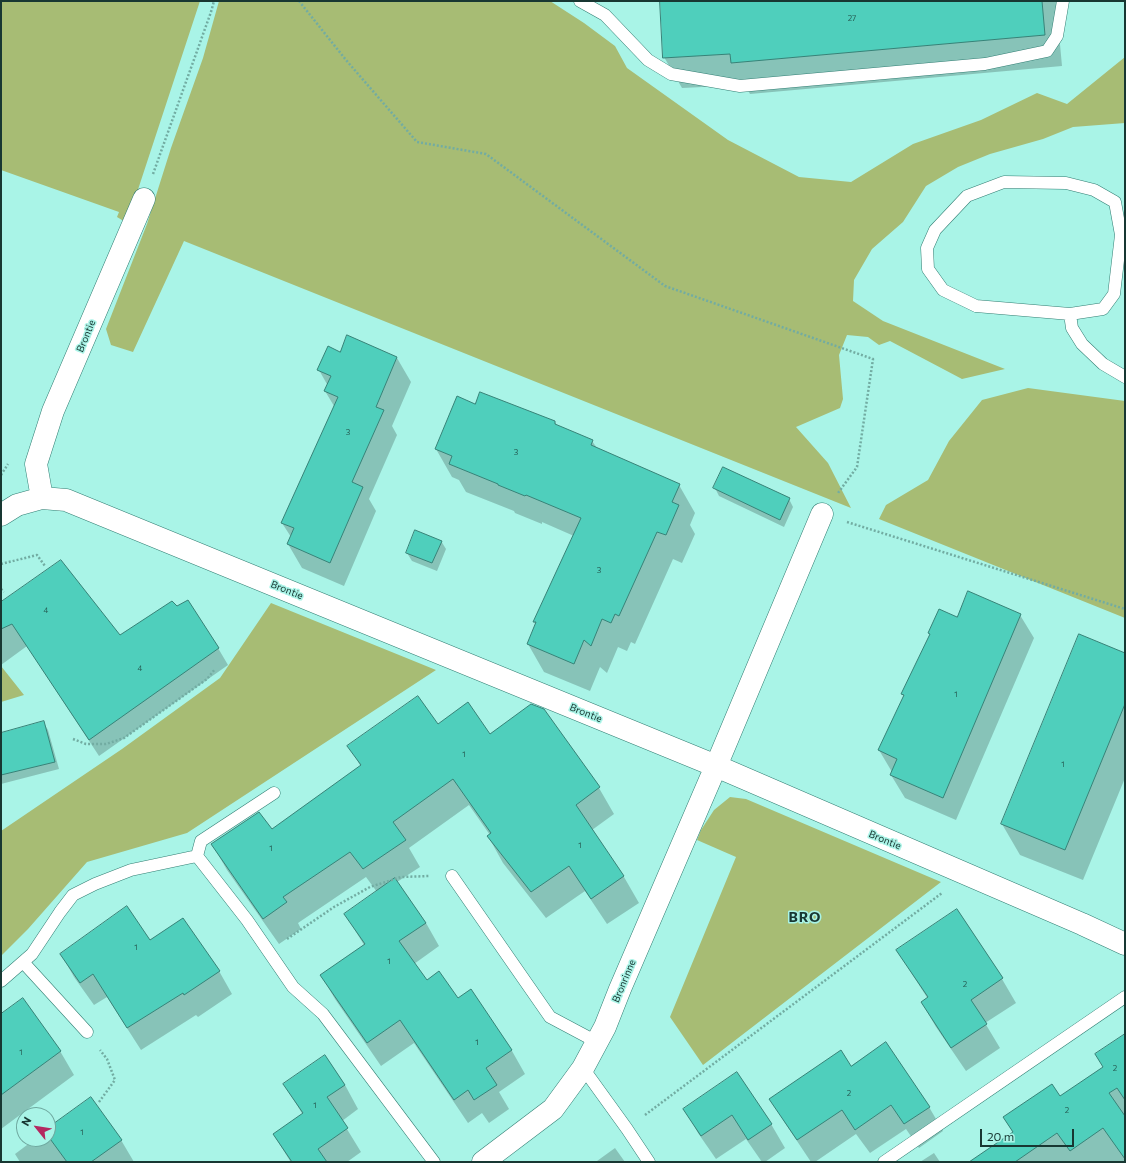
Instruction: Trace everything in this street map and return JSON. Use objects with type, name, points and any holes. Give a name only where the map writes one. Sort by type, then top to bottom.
[{"type":"street","name":"Brontie","points":[[42,498],[36,464],[53,412],[144,199]]},
{"type":"street","name":"Brontie","points":[[1,515],[17,505],[42,498],[66,500],[716,766],[1125,944]]},
{"type":"street","name":"Bronrinne","points":[[483,1162],[553,1109],[583,1068],[605,1027],[822,514]]},
{"type":"lane","points":[[580,1],[605,15],[648,60],[671,74],[740,86],[985,64],[1047,51],[1057,36],[1063,1]]},
{"type":"lane","points":[[1004,182],[1066,183],[1094,190],[1115,202],[1121,235],[1114,294],[1103,308],[1070,314],[976,306],[943,290],[928,269],[927,248],[935,230],[967,196],[1004,182]]},
{"type":"lane","points":[[1070,314],[1072,328],[1082,344],[1103,364],[1125,377]]},
{"type":"lane","points":[[197,856],[201,841],[274,794]]},
{"type":"lane","points":[[197,856],[247,920],[293,987],[323,1014],[434,1162]]},
{"type":"lane","points":[[1,981],[32,954],[60,912],[73,896],[95,884],[131,870],[197,856]]},
{"type":"lane","points":[[452,876],[550,1017],[597,1042]]},
{"type":"lane","points":[[23,962],[87,1032]]},
{"type":"lane","points":[[884,1162],[1125,997]]},
{"type":"lane","points":[[583,1068],[649,1162]]},
{"type":"path","points":[[299,1],[346,60],[417,142],[486,154],[665,286],[873,360],[857,467],[822,514],[1125,609]]},
{"type":"path","points":[[1,564],[37,555],[45,566]]},
{"type":"path","points":[[1,589],[4,592]]},
{"type":"path","points":[[73,739],[86,744],[106,744],[124,738],[207,679],[215,669]]},
{"type":"path","points":[[627,1129],[949,887],[958,871]]},
{"type":"path","points":[[268,951],[334,907],[370,887],[401,877],[452,876]]},
{"type":"path","points":[[87,1032],[107,1059],[115,1080],[99,1102]]},
{"type":"green space","points":[[1,1],[200,1],[127,223],[117,217],[119,212],[1,170]]},
{"type":"green space","points":[[219,1],[550,1],[584,23],[615,46],[627,68],[728,140],[799,177],[851,182],[913,144],[981,120],[1037,93],[1067,104],[1125,57],[1125,123],[1073,127],[1043,139],[990,154],[958,167],[926,186],[903,222],[872,249],[854,280],[853,301],[883,321],[1005,369],[962,379],[890,341],[879,345],[868,337],[847,335],[839,355],[843,399],[840,408],[796,427],[828,463],[851,508],[184,241],[133,352],[111,345],[106,329],[147,224],[171,148],[203,58]]},
{"type":"green space","points":[[1028,388],[1125,401],[1125,618],[879,519],[886,505],[928,480],[949,441],[982,400]]},
{"type":"green space","points":[[271,603],[436,670],[187,833],[87,862],[28,929],[1,956],[1,831],[122,749],[220,678]]},
{"type":"green space","points":[[1,666],[24,695],[1,702]]},
{"type":"green space","points":[[730,797],[746,799],[941,882],[703,1065],[670,1017],[736,857],[697,840],[701,830],[714,810]]},
{"type":"building","points":[[660,1],[1042,1],[1045,35],[731,63],[730,54],[663,58]]},
{"type":"building","points":[[347,335],[397,357],[376,407],[384,410],[352,482],[363,487],[330,563],[287,544],[294,528],[281,523],[338,397],[324,391],[331,376],[317,370],[328,346],[340,352]]},
{"type":"building","points":[[480,392],[555,421],[555,424],[593,440],[591,445],[680,484],[672,502],[679,505],[666,535],[657,532],[619,616],[615,614],[611,623],[602,619],[591,646],[584,640],[574,664],[527,644],[536,622],[533,622],[581,518],[449,464],[452,456],[435,449],[457,396],[475,404]]},
{"type":"building","points":[[723,467],[790,498],[780,520],[713,488]]},
{"type":"building","points":[[415,530],[442,541],[432,563],[406,553]]},
{"type":"building","points":[[61,560],[120,635],[172,601],[177,606],[188,600],[219,648],[89,740],[12,624],[1,629],[1,602]]},
{"type":"building","points":[[968,591],[1021,614],[943,798],[890,775],[897,759],[878,750],[904,695],[901,694],[930,634],[928,633],[939,609],[957,617]]},
{"type":"building","points":[[1079,634],[1125,653],[1125,704],[1065,850],[1001,824]]},
{"type":"building","points":[[418,696],[438,724],[468,702],[490,734],[531,704],[544,709],[600,787],[576,805],[624,876],[591,899],[569,866],[531,892],[487,836],[491,833],[453,779],[393,822],[406,840],[363,869],[350,852],[283,897],[287,902],[263,919],[211,844],[259,812],[272,829],[361,765],[347,746]]},
{"type":"building","points":[[44,721],[55,762],[1,775],[1,733]]},
{"type":"building","points":[[395,878],[426,923],[399,941],[427,980],[439,971],[458,998],[471,989],[512,1050],[486,1068],[497,1085],[474,1100],[468,1090],[454,1100],[400,1020],[367,1043],[320,975],[365,944],[344,914]]},
{"type":"building","points":[[127,906],[150,940],[183,918],[220,971],[184,995],[183,993],[127,1028],[93,974],[80,983],[60,954]]},
{"type":"building","points":[[957,909],[1003,978],[971,1000],[987,1024],[951,1048],[921,1002],[928,997],[896,950]]},
{"type":"building","points":[[23,998],[61,1051],[1,1095],[1,1014]]},
{"type":"building","points":[[1125,1034],[1125,1100],[1117,1088],[1109,1093],[1125,1116],[1125,1159],[1103,1128],[1070,1151],[1057,1133],[1015,1162],[969,1162],[1013,1132],[1003,1117],[1052,1084],[1060,1096],[1103,1067],[1095,1054]]},
{"type":"building","points":[[886,1042],[930,1107],[904,1124],[891,1105],[855,1130],[842,1110],[797,1140],[769,1099],[841,1050],[851,1066]]},
{"type":"building","points":[[325,1055],[345,1085],[327,1097],[348,1128],[318,1149],[327,1162],[292,1162],[273,1134],[303,1113],[283,1084]]},
{"type":"building","points":[[737,1072],[772,1124],[748,1140],[732,1115],[701,1136],[683,1109]]},
{"type":"building","points":[[91,1097],[122,1140],[91,1162],[67,1162],[56,1147],[56,1122]]},
{"type":"district","name":"BRO","points":[[805,917]]}]
